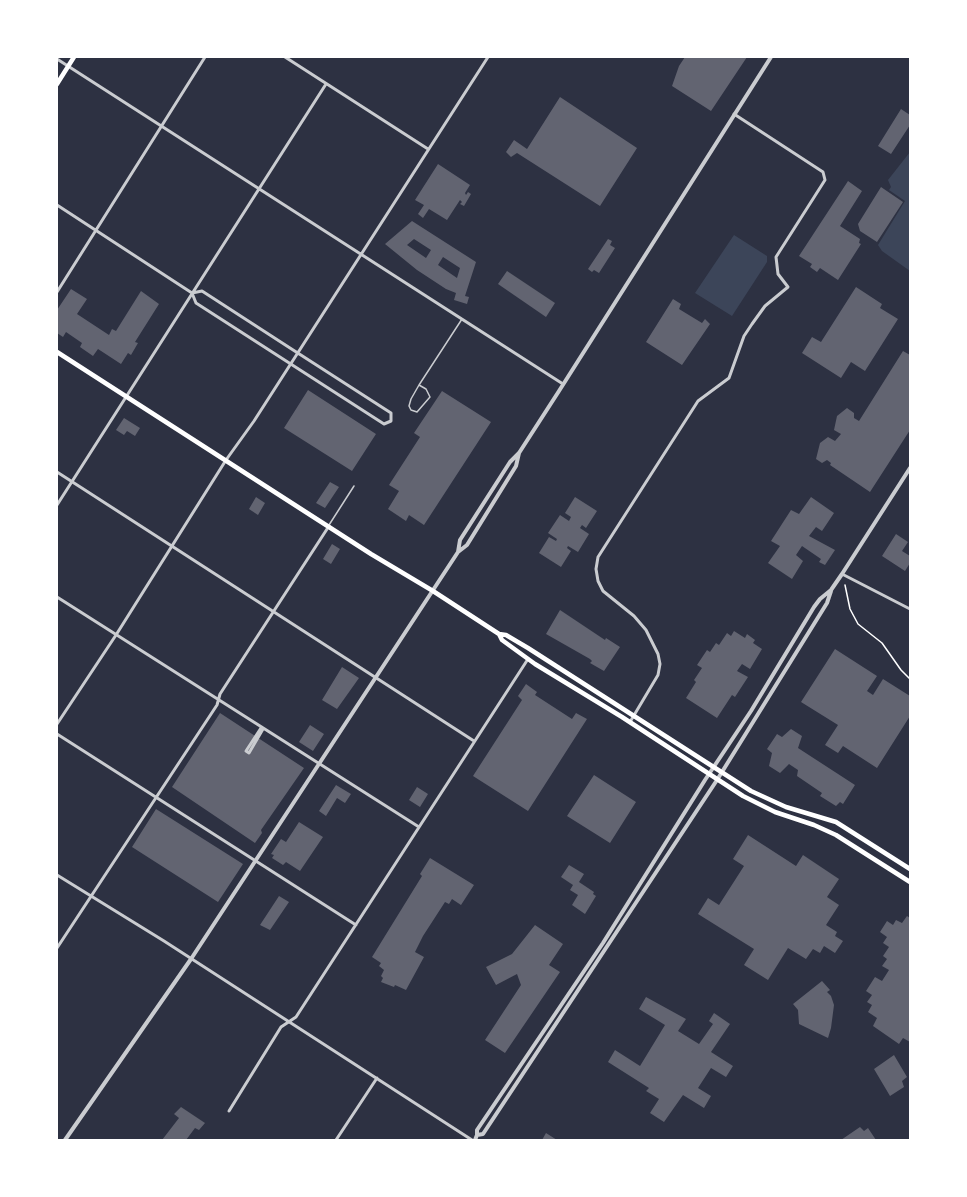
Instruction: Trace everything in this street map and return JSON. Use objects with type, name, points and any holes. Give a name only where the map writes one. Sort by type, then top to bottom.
[{"type":"main road","points":[[57,84],[74,57]]},
{"type":"main road","points":[[57,352],[499,634],[506,635],[634,714],[728,776],[768,800],[836,822],[910,869]]},
{"type":"main road","points":[[499,634],[502,640],[528,659],[630,722],[717,780],[758,804],[836,835],[910,882]]},
{"type":"street","points":[[57,292],[205,57]]},
{"type":"street","points":[[285,57],[428,149]]},
{"type":"street","points":[[57,724],[488,57]]},
{"type":"street","points":[[458,552],[460,540],[510,462],[519,453],[771,57]]},
{"type":"street","points":[[57,59],[563,384]]},
{"type":"street","points":[[57,505],[326,84]]},
{"type":"street","points":[[630,722],[658,675],[660,664],[658,654],[646,630],[634,616],[603,591],[596,569],[598,557],[698,401],[729,378],[744,336],[752,324],[765,306],[788,287],[778,274],[776,257],[825,180],[823,172],[734,114]]},
{"type":"street","points":[[57,206],[192,293],[196,303],[384,424],[391,421],[391,413],[202,291],[192,293]]},
{"type":"street","points":[[65,1140],[191,959],[458,552],[467,545],[516,466],[519,453]]},
{"type":"street","points":[[475,1138],[477,1130],[601,946],[751,711],[814,607],[831,590],[910,468]]},
{"type":"street","points":[[57,472],[474,741]]},
{"type":"street","points":[[57,948],[329,526]]},
{"type":"street","points":[[842,574],[910,609]]},
{"type":"street","points":[[475,1138],[483,1134],[717,780],[827,603],[831,590]]},
{"type":"street","points":[[57,597],[419,827]]},
{"type":"street","points":[[229,1111],[281,1027],[298,1014],[528,659]]},
{"type":"street","points":[[262,728],[249,753],[246,751],[262,728]]},
{"type":"street","points":[[57,734],[356,925]]},
{"type":"street","points":[[57,875],[376,1078],[475,1138]]},
{"type":"street","points":[[336,1140],[376,1078]]},
{"type":"lane","points":[[419,385],[426,389],[430,397],[417,412],[411,410],[409,406],[411,399],[419,385],[462,319]]},
{"type":"lane","points":[[329,526],[354,486]]},
{"type":"path","points":[[845,585],[850,609],[858,624],[882,643],[910,679]]},
{"type":"shaded area","points":[[910,152],[910,271],[882,251],[878,245],[905,201],[889,190],[891,187],[888,180]]},
{"type":"shaded area","points":[[734,235],[767,256],[767,262],[732,316],[695,293]]},
{"type":"building","points":[[685,57],[747,57],[711,111],[672,86]]},
{"type":"building","points":[[560,97],[637,148],[600,206],[517,153],[511,157],[506,152],[514,140],[527,149]]},
{"type":"building","points":[[901,109],[910,115],[910,125],[891,154],[878,146]]},
{"type":"building","points":[[438,164],[470,185],[465,193],[466,195],[468,192],[471,194],[464,206],[460,204],[462,202],[460,200],[447,220],[429,209],[423,218],[418,214],[424,205],[415,200]]},
{"type":"building","points":[[848,181],[862,191],[840,226],[860,239],[861,244],[838,280],[820,268],[817,272],[810,267],[812,264],[799,256]]},
{"type":"building","points":[[881,187],[903,202],[877,242],[860,231],[858,224]]},
{"type":"building","points":[[412,221],[476,262],[465,296],[469,297],[467,304],[454,300],[456,293],[417,270],[385,244]],"holes":[[[414,239],[431,250],[426,258],[407,245]],[[443,257],[460,268],[457,278],[438,265]]]},
{"type":"building","points":[[608,239],[612,241],[610,245],[615,248],[599,273],[594,270],[592,272],[588,269]]},
{"type":"building","points":[[507,271],[555,303],[546,317],[498,284]]},
{"type":"building","points":[[856,287],[882,304],[880,308],[898,319],[865,371],[851,362],[841,378],[802,353],[812,337],[821,342]]},
{"type":"building","points":[[71,289],[87,299],[77,314],[109,335],[112,329],[116,331],[141,291],[159,304],[135,342],[138,343],[131,355],[128,353],[121,364],[98,349],[93,356],[80,347],[82,343],[66,332],[63,337],[57,333],[57,310]]},
{"type":"building","points":[[673,299],[681,304],[679,309],[702,323],[705,319],[710,324],[682,365],[646,342]]},
{"type":"building","points":[[903,351],[910,355],[910,430],[870,492],[830,465],[831,463],[827,460],[822,463],[816,459],[820,443],[828,437],[835,441],[841,434],[834,430],[837,416],[847,408],[859,421]]},
{"type":"building","points":[[308,390],[376,434],[352,471],[284,428]]},
{"type":"building","points":[[442,391],[491,422],[424,525],[409,515],[406,521],[388,509],[399,491],[389,485],[420,437],[414,433]]},
{"type":"building","points":[[124,418],[140,428],[135,436],[127,431],[124,435],[116,430]]},
{"type":"building","points":[[330,482],[339,487],[325,508],[316,503]]},
{"type":"building","points":[[256,497],[265,503],[258,515],[249,509]]},
{"type":"building","points":[[575,497],[597,511],[586,528],[582,525],[580,528],[589,534],[578,552],[568,546],[567,548],[571,551],[561,567],[539,553],[549,537],[556,541],[557,539],[548,533],[560,515],[569,521],[571,517],[565,513]]},
{"type":"building","points":[[811,497],[834,513],[822,531],[816,527],[809,536],[835,550],[825,565],[819,562],[821,559],[802,546],[796,555],[803,561],[792,579],[768,563],[780,546],[771,541],[791,510],[799,514]]},
{"type":"building","points":[[896,534],[908,542],[902,551],[910,556],[910,563],[905,571],[882,556]]},
{"type":"building","points":[[332,544],[340,549],[331,564],[323,559]]},
{"type":"building","points":[[560,610],[605,640],[606,638],[620,647],[604,671],[590,663],[592,661],[590,659],[546,634]]},
{"type":"building","points":[[734,631],[745,638],[747,634],[755,640],[753,643],[762,649],[750,669],[742,664],[737,671],[748,677],[735,697],[732,695],[717,718],[686,698],[702,668],[697,665],[707,650],[710,652],[716,643],[719,645],[727,633],[731,636]]},
{"type":"building","points":[[835,649],[877,676],[867,691],[873,695],[883,679],[910,696],[910,716],[877,768],[843,746],[838,753],[825,745],[838,725],[801,702]]},
{"type":"building","points":[[342,667],[359,678],[337,709],[322,700]]},
{"type":"building","points":[[526,684],[537,692],[535,695],[572,719],[576,713],[587,719],[528,811],[473,776],[522,700],[518,696]]},
{"type":"building","points":[[220,713],[304,768],[261,830],[262,833],[255,843],[172,787]]},
{"type":"building","points":[[310,725],[324,734],[313,751],[299,742]]},
{"type":"building","points":[[791,729],[802,736],[798,748],[855,785],[843,804],[840,802],[836,806],[820,796],[822,793],[797,776],[798,770],[789,764],[780,773],[769,766],[772,753],[767,749],[777,734],[782,737]]},
{"type":"building","points":[[594,775],[636,802],[610,843],[567,816]]},
{"type":"building","points":[[336,785],[351,794],[345,803],[337,798],[326,816],[319,811]]},
{"type":"building","points":[[417,787],[428,794],[420,807],[409,800]]},
{"type":"building","points":[[156,809],[243,864],[218,902],[132,847]]},
{"type":"building","points":[[299,822],[323,837],[300,871],[286,862],[283,865],[272,858],[274,855],[271,854],[281,839],[286,842]]},
{"type":"building","points":[[748,835],[796,866],[803,855],[839,879],[827,897],[839,905],[826,925],[837,932],[835,936],[843,941],[835,953],[824,946],[820,953],[813,949],[806,959],[788,948],[768,980],[744,965],[754,949],[698,914],[708,898],[719,905],[744,866],[733,859]]},
{"type":"building","points":[[430,858],[474,885],[461,905],[452,899],[449,904],[445,902],[415,952],[424,957],[406,990],[381,982],[384,970],[379,966],[381,963],[372,957],[422,876],[420,874]]},
{"type":"building","points":[[569,865],[584,874],[579,882],[594,892],[596,896],[585,914],[572,905],[578,895],[570,890],[573,885],[561,877]]},
{"type":"building","points":[[279,896],[289,902],[270,930],[260,925]]},
{"type":"building","points":[[907,916],[910,918],[910,1042],[903,1038],[899,1044],[873,1026],[877,1018],[868,1012],[872,1005],[867,1002],[872,995],[866,991],[875,977],[882,981],[889,970],[882,966],[887,959],[883,956],[889,947],[883,943],[887,937],[880,932],[887,921],[893,925],[896,920],[902,923]]},
{"type":"building","points":[[535,925],[563,944],[549,965],[560,972],[505,1053],[485,1040],[521,985],[517,974],[496,985],[486,967],[512,954]]},
{"type":"building","points":[[822,981],[830,990],[827,992],[834,1005],[828,1038],[799,1024],[798,1010],[793,1004]]},
{"type":"building","points":[[646,997],[686,1019],[678,1031],[699,1044],[713,1024],[709,1021],[714,1013],[730,1024],[711,1052],[733,1066],[726,1077],[711,1068],[698,1088],[711,1096],[704,1108],[683,1095],[664,1122],[650,1113],[659,1099],[646,1091],[649,1088],[608,1062],[615,1050],[640,1066],[665,1025],[639,1009]]},
{"type":"building","points":[[894,1055],[907,1077],[902,1081],[904,1087],[890,1096],[874,1069]]},
{"type":"building","points":[[181,1107],[205,1123],[199,1130],[195,1128],[186,1140],[162,1140],[179,1118],[174,1114]]},
{"type":"building","points":[[860,1127],[864,1131],[868,1128],[876,1140],[841,1140]]},
{"type":"building","points":[[546,1133],[557,1140],[542,1140]]}]
